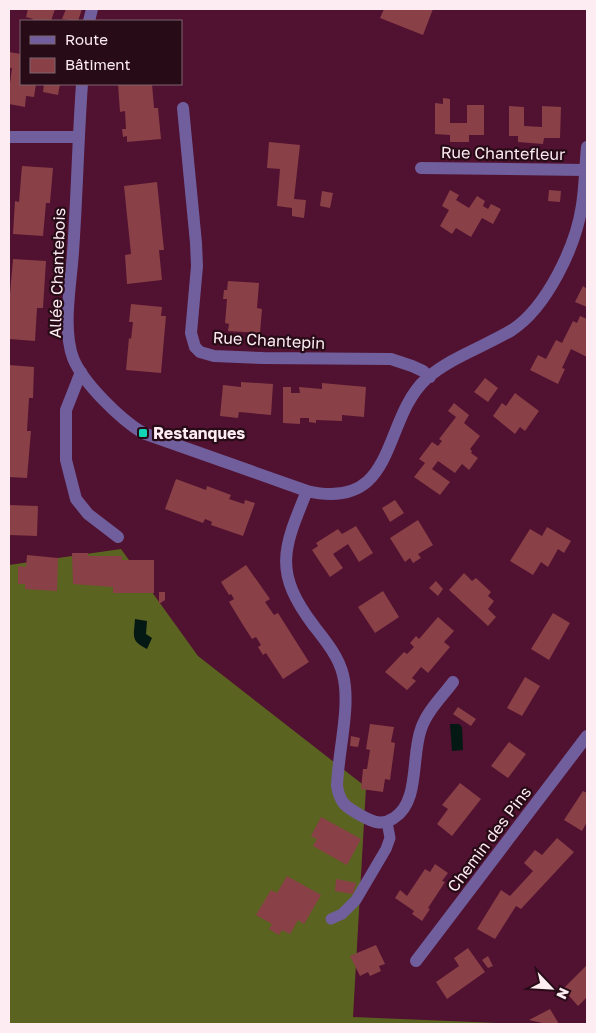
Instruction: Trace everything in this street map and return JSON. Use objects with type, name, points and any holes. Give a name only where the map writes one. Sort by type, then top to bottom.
[{"type":"street","name":"Allée Chantebois","points":[[82,85],[68,314],[73,358],[81,372],[107,403],[128,423],[143,433],[307,491],[331,495],[351,490],[368,482],[375,474],[385,457],[414,393],[430,376],[443,366],[512,330],[537,308],[576,232],[582,206],[587,147]]},
{"type":"street","name":"Rue Chantepin","points":[[183,108],[196,243],[197,266],[191,333],[195,347],[206,354],[224,357],[304,360],[391,359],[412,366],[430,376]]},
{"type":"street","points":[[9,137],[79,137]]},
{"type":"street","name":"Rue Chantefleur","points":[[421,168],[585,170]]},
{"type":"street","points":[[81,372],[66,410],[66,460],[76,499],[88,514],[118,537]]},
{"type":"street","points":[[307,491],[289,534],[286,559],[287,573],[290,586],[302,610],[334,654],[343,675],[346,692],[337,772],[338,797],[342,803],[368,820],[380,824],[397,817],[407,804],[412,787],[416,746],[421,728],[433,707],[453,682]]},
{"type":"street","name":"Chemin des Pins","points":[[416,961],[587,736]]},
{"type":"lane","points":[[331,919],[342,914],[356,900],[386,849],[390,838],[387,822]]},
{"type":"green space","points":[[121,549],[198,656],[366,787],[353,1017],[521,1024],[9,1024],[9,565]]},
{"type":"shaded area","points":[[135,619],[147,621],[146,634],[152,638],[147,649],[135,640]]},
{"type":"shaded area","points":[[450,724],[459,724],[462,727],[463,750],[452,751]]},
{"type":"building","points":[[28,9],[55,9],[51,20],[32,20],[26,17]]},
{"type":"building","points":[[66,9],[82,9],[78,20],[62,19]]},
{"type":"building","points":[[384,9],[433,9],[423,35],[380,18]]},
{"type":"building","points":[[9,52],[20,54],[20,85],[36,85],[34,97],[26,96],[25,107],[9,104],[12,68],[9,68]]},
{"type":"building","points":[[44,85],[60,85],[58,95],[43,92]]},
{"type":"building","points":[[118,85],[152,85],[154,108],[158,108],[161,139],[127,142],[127,136],[123,137],[122,129],[126,129],[125,111],[120,112]]},
{"type":"building","points":[[443,98],[450,99],[450,123],[467,123],[467,105],[484,105],[484,135],[469,135],[469,142],[450,142],[450,135],[435,134],[435,103],[443,104]]},
{"type":"building","points":[[509,106],[524,107],[524,126],[542,127],[542,106],[561,107],[560,138],[544,138],[543,144],[518,142],[518,136],[509,136]]},
{"type":"building","points":[[269,142],[300,145],[294,199],[306,200],[304,218],[292,216],[292,208],[277,206],[280,169],[267,168]]},
{"type":"building","points":[[22,166],[53,168],[50,203],[46,203],[43,236],[13,234],[15,201],[19,202]]},
{"type":"building","points":[[157,182],[164,250],[159,250],[162,280],[127,284],[125,255],[131,254],[124,186]]},
{"type":"building","points":[[450,190],[459,195],[456,200],[469,208],[477,196],[485,201],[483,206],[488,209],[491,204],[501,209],[493,224],[482,218],[471,237],[456,228],[452,234],[440,226],[449,210],[442,206]]},
{"type":"building","points":[[549,190],[561,191],[560,202],[548,201]]},
{"type":"building","points":[[322,191],[333,193],[330,208],[320,206]]},
{"type":"building","points":[[13,259],[46,261],[43,308],[37,308],[35,341],[9,339],[9,306]]},
{"type":"building","points":[[228,281],[259,283],[257,308],[262,309],[260,333],[228,331],[229,324],[225,323],[227,299],[223,299]]},
{"type":"building","points":[[583,286],[587,289],[587,307],[575,302]]},
{"type":"building","points":[[131,304],[162,307],[161,316],[166,316],[161,373],[126,370],[129,338],[131,339],[133,322],[129,322]]},
{"type":"building","points":[[580,316],[587,319],[587,357],[571,349],[562,368],[565,369],[558,384],[530,370],[538,355],[546,359],[556,340],[562,343],[573,321],[577,323]]},
{"type":"building","points":[[9,365],[34,367],[33,398],[29,398],[27,431],[31,431],[27,478],[9,477]]},
{"type":"building","points":[[485,378],[498,388],[488,402],[474,392]]},
{"type":"building","points":[[241,382],[273,384],[271,415],[239,412],[238,418],[220,416],[223,385],[241,387]]},
{"type":"building","points":[[322,383],[366,387],[364,417],[342,415],[342,421],[316,420],[316,423],[309,422],[309,418],[300,418],[300,424],[283,423],[283,387],[291,387],[291,393],[300,393],[299,387],[322,389]]},
{"type":"building","points":[[515,393],[539,411],[525,431],[520,427],[515,434],[493,416],[502,403],[506,406]]},
{"type":"building","points":[[454,403],[469,415],[464,423],[480,436],[470,449],[471,453],[478,458],[469,470],[462,464],[455,473],[438,461],[432,469],[450,482],[440,495],[414,477],[425,463],[419,459],[432,442],[438,446],[442,441],[439,439],[456,417],[448,411]]},
{"type":"building","points":[[176,479],[206,490],[207,486],[231,495],[229,499],[244,504],[245,500],[255,503],[243,536],[211,525],[212,522],[205,519],[203,523],[165,509]]},
{"type":"building","points":[[395,500],[404,513],[390,522],[382,508]]},
{"type":"building","points":[[9,505],[38,506],[37,536],[9,535]]},
{"type":"building","points":[[418,520],[433,545],[418,554],[421,558],[413,563],[410,558],[405,562],[390,538]]},
{"type":"building","points":[[356,526],[373,553],[359,562],[348,544],[333,554],[343,568],[330,577],[312,550],[318,546],[316,543],[338,529],[342,534]]},
{"type":"building","points":[[547,527],[571,541],[564,553],[558,549],[548,567],[541,562],[533,575],[510,561],[530,529],[542,536]]},
{"type":"building","points":[[72,553],[88,553],[88,556],[122,556],[122,560],[154,560],[154,593],[113,593],[113,587],[73,584]]},
{"type":"building","points":[[27,555],[58,558],[57,591],[25,589],[25,584],[18,584],[18,566],[26,567]]},
{"type":"building","points":[[246,565],[270,599],[265,602],[274,615],[278,613],[309,662],[283,679],[266,653],[263,655],[258,647],[261,645],[256,637],[252,639],[243,625],[229,602],[234,599],[231,594],[229,595],[221,582]]},
{"type":"building","points":[[464,573],[472,581],[476,578],[491,592],[488,596],[494,601],[488,609],[496,617],[488,626],[449,590]]},
{"type":"building","points":[[436,581],[443,589],[438,596],[429,588]]},
{"type":"building","points":[[383,591],[399,617],[375,633],[358,607]]},
{"type":"building","points":[[159,592],[165,592],[165,600],[159,604]]},
{"type":"building","points":[[553,613],[570,623],[549,660],[531,649]]},
{"type":"building","points":[[438,617],[454,631],[444,642],[450,647],[428,673],[421,667],[412,678],[416,681],[407,690],[385,672],[404,652],[407,654],[414,647],[410,643],[416,636],[419,639]]},
{"type":"building","points":[[525,677],[540,686],[522,716],[507,708]]},
{"type":"building","points":[[458,707],[476,719],[471,726],[453,714]]},
{"type":"building","points":[[370,724],[394,727],[391,742],[395,743],[390,780],[385,779],[383,792],[361,789],[363,769],[367,769],[370,750],[366,749]]},
{"type":"building","points":[[351,736],[360,738],[358,747],[350,746]]},
{"type":"building","points":[[509,742],[526,754],[508,778],[491,766]]},
{"type":"building","points":[[460,783],[481,799],[452,836],[437,824],[448,809],[442,805]]},
{"type":"building","points":[[583,791],[587,793],[587,822],[582,831],[564,820]]},
{"type":"building","points":[[321,817],[361,839],[347,865],[313,846],[317,839],[311,836]]},
{"type":"building","points":[[557,838],[574,852],[521,909],[516,906],[495,939],[477,929],[501,890],[510,896],[533,871],[524,863],[535,850],[542,855]]},
{"type":"building","points":[[435,864],[448,873],[442,881],[445,882],[422,921],[412,914],[414,911],[395,898],[400,890],[407,896],[425,869],[430,872]]},
{"type":"building","points":[[287,876],[321,895],[304,924],[298,920],[290,934],[282,930],[279,935],[269,929],[272,924],[256,915],[271,890],[277,893]]},
{"type":"building","points":[[336,879],[356,883],[353,894],[335,891]]},
{"type":"building","points":[[376,945],[385,964],[379,966],[381,971],[370,976],[368,972],[360,976],[350,956]]},
{"type":"building","points":[[468,948],[485,972],[447,999],[436,982],[459,966],[454,958]]},
{"type":"building","points":[[488,956],[493,966],[488,968],[482,960]]},
{"type":"building","points":[[587,965],[587,997],[578,1006],[563,989]]},
{"type":"building","points":[[550,1009],[559,1024],[547,1024],[529,1020]]},
{"type":"place","name":"Restanques","points":[[143,433]]}]
